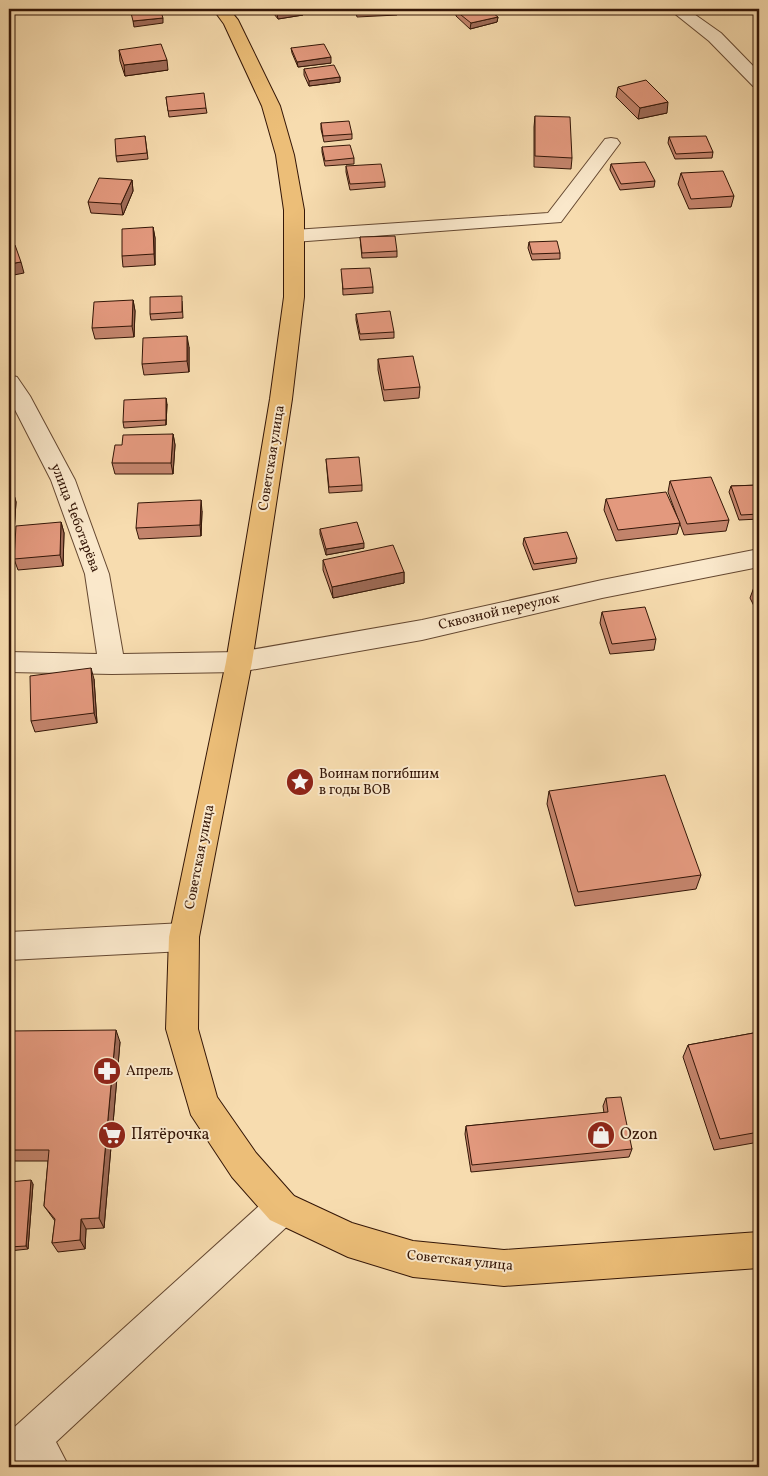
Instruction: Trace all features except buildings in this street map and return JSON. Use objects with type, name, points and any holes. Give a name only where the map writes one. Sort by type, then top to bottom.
[{"type":"main road","name":"Советская улица","points":[[221,9],[232,24],[271,106],[285,155],[294,210],[294,297],[281,399],[239,662],[184,936],[182,1029],[202,1104],[244,1165],[282,1208],[348,1239],[413,1259],[504,1268],[759,1250]]},
{"type":"street","points":[[677,9],[715,36],[759,82]]},
{"type":"street","points":[[294,236],[554,218],[611,144]]},
{"type":"street","name":"улица Чеботарёва","points":[[9,382],[19,396],[63,480],[94,564],[112,664]]},
{"type":"street","name":"Сквозной переулок","points":[[239,662],[422,630],[602,588],[759,558]]},
{"type":"street","points":[[9,662],[112,664],[239,662]]},
{"type":"street","points":[[9,946],[184,936]]},
{"type":"street","points":[[30,1455],[282,1208]]},
{"type":"place","name":"Воинам погибшим в годы ВОВ","points":[[300,782]]},
{"type":"place","name":"Апрель","points":[[107,1071]]},
{"type":"place","name":"Пятёрочка","points":[[112,1135]]},
{"type":"place","name":"Ozon","points":[[601,1135]]}]
